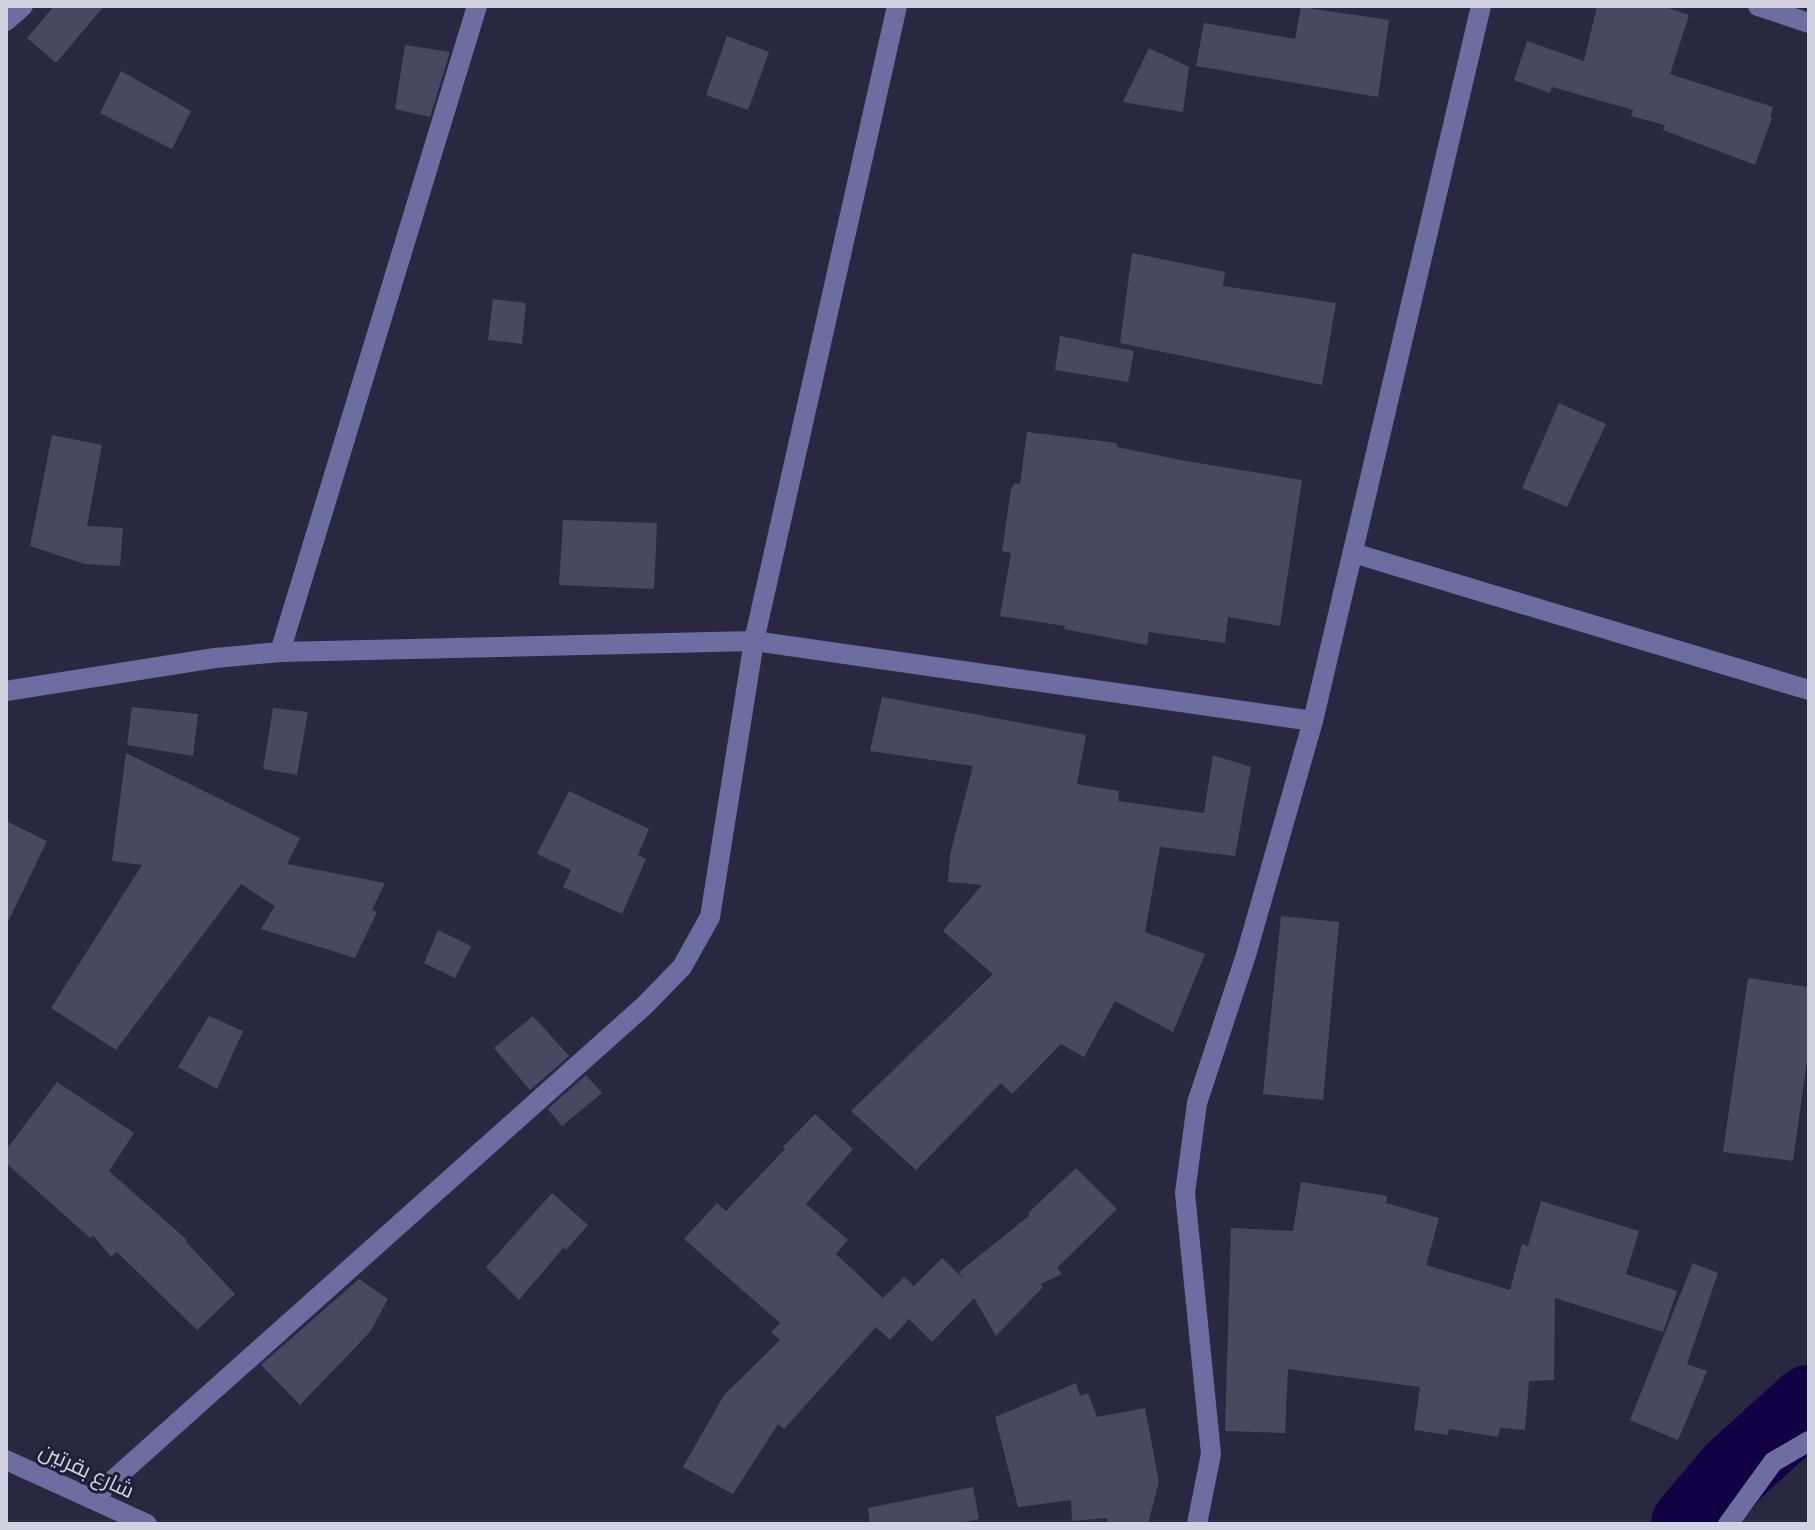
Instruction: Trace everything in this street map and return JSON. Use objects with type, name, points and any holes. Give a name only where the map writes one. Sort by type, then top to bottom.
[{"type":"street","points":[[6,21],[23,6]]},
{"type":"street","points":[[280,652],[477,6]]},
{"type":"street","points":[[93,1498],[644,1006],[682,967],[710,917],[754,641],[897,6]]},
{"type":"street","points":[[1197,1524],[1211,1454],[1185,1193],[1197,1103],[1246,955],[1313,721],[1481,6]]},
{"type":"street","points":[[1758,6],[1809,23]]},
{"type":"street","points":[[1353,553],[1809,690]]},
{"type":"street","points":[[6,691],[215,658],[280,652],[754,641],[1313,721]]},
{"type":"street","points":[[1728,1524],[1773,1462],[1809,1441]]},
{"type":"street","name":"شارع بقرتين","points":[[6,1460],[147,1524]]},
{"type":"building","points":[[54,6],[104,6],[56,63],[27,38]]},
{"type":"building","points":[[1597,6],[1662,6],[1689,15],[1670,74],[1773,107],[1755,165],[1663,130],[1665,125],[1631,116],[1633,110],[1552,87],[1550,93],[1514,80],[1527,41],[1584,61]]},
{"type":"building","points":[[1301,7],[1389,20],[1378,97],[1196,66],[1204,23],[1295,39]]},
{"type":"building","points":[[727,36],[769,52],[748,110],[706,95]]},
{"type":"building","points":[[405,45],[450,52],[430,117],[395,109]]},
{"type":"building","points":[[1149,48],[1189,67],[1183,112],[1123,102]]},
{"type":"building","points":[[121,71],[191,111],[172,149],[100,113]]},
{"type":"building","points":[[1132,253],[1225,272],[1223,286],[1336,303],[1322,385],[1120,343]]},
{"type":"building","points":[[493,299],[526,303],[522,344],[488,340]]},
{"type":"building","points":[[1060,336],[1134,351],[1128,382],[1055,370]]},
{"type":"building","points":[[1559,403],[1606,424],[1567,507],[1522,488]]},
{"type":"building","points":[[1027,432],[1117,443],[1117,447],[1186,461],[1302,480],[1280,626],[1228,617],[1225,643],[1149,632],[1147,645],[1064,629],[1065,626],[1000,616],[1011,553],[1002,551],[1011,490],[1014,483],[1020,484]]},
{"type":"building","points":[[52,435],[102,445],[87,526],[123,528],[120,566],[85,564],[30,546]]},
{"type":"building","points":[[563,520],[657,523],[654,589],[559,585]]},
{"type":"building","points":[[882,697],[1086,735],[1077,784],[1119,791],[1118,801],[1204,813],[1213,755],[1251,767],[1235,856],[1160,847],[1145,932],[1205,954],[1173,1032],[1115,1001],[1084,1057],[1061,1044],[1012,1094],[1001,1083],[916,1170],[851,1111],[993,974],[943,931],[982,885],[948,882],[950,855],[973,766],[870,751]]},
{"type":"building","points":[[132,707],[198,714],[193,756],[127,745]]},
{"type":"building","points":[[273,708],[308,712],[297,775],[263,769]]},
{"type":"building","points":[[126,753],[300,838],[287,864],[385,883],[372,910],[377,912],[355,958],[261,929],[275,906],[241,884],[116,1050],[51,1008],[142,865],[112,861]]},
{"type":"building","points":[[569,791],[649,829],[638,855],[646,859],[622,914],[563,887],[571,870],[537,854]]},
{"type":"building","points":[[6,821],[47,841],[6,926]]},
{"type":"building","points":[[1281,916],[1339,922],[1323,1100],[1263,1094]]},
{"type":"building","points":[[438,930],[471,946],[455,978],[424,963]]},
{"type":"building","points":[[1748,978],[1809,987],[1809,1046],[1793,1161],[1723,1152]]},
{"type":"building","points":[[209,1016],[243,1031],[217,1089],[178,1067]]},
{"type":"building","points":[[533,1016],[569,1056],[530,1090],[494,1048]]},
{"type":"building","points":[[586,1075],[602,1093],[562,1126],[548,1109]]},
{"type":"building","points":[[57,1082],[134,1133],[109,1171],[187,1240],[235,1294],[197,1330],[117,1252],[111,1257],[93,1235],[90,1238],[6,1163],[6,1150]]},
{"type":"building","points":[[815,1114],[853,1149],[806,1204],[848,1240],[836,1254],[883,1298],[904,1277],[914,1286],[942,1258],[964,1279],[959,1272],[1030,1215],[1028,1213],[1076,1168],[1117,1209],[1057,1268],[1062,1274],[1041,1284],[1043,1287],[996,1336],[974,1298],[932,1342],[909,1319],[890,1340],[876,1327],[784,1429],[778,1424],[733,1494],[683,1467],[724,1395],[780,1340],[771,1332],[780,1323],[684,1239],[717,1203],[726,1211]]},
{"type":"building","points":[[1301,1182],[1387,1196],[1386,1203],[1439,1218],[1426,1265],[1510,1290],[1522,1244],[1528,1246],[1541,1201],[1639,1231],[1626,1274],[1677,1291],[1663,1332],[1555,1298],[1554,1380],[1529,1381],[1525,1430],[1500,1428],[1498,1437],[1449,1429],[1448,1435],[1414,1430],[1420,1387],[1288,1369],[1285,1433],[1225,1431],[1231,1228],[1293,1231]]},
{"type":"building","points":[[552,1193],[588,1225],[566,1250],[564,1247],[519,1300],[486,1267]]},
{"type":"building","points":[[1693,1263],[1718,1273],[1687,1364],[1707,1371],[1678,1440],[1630,1420]]},
{"type":"building","points":[[359,1279],[388,1299],[370,1332],[300,1405],[261,1365]]},
{"type":"building","points":[[1076,1383],[1080,1396],[1088,1393],[1097,1417],[1145,1408],[1159,1482],[1148,1524],[1107,1524],[1107,1518],[1072,1521],[1071,1500],[1018,1507],[995,1417]]},
{"type":"building","points":[[973,1487],[979,1519],[955,1524],[870,1524],[868,1508]]},
{"type":"waterway","points":[[1689,1524],[1735,1470],[1809,1403]]}]
